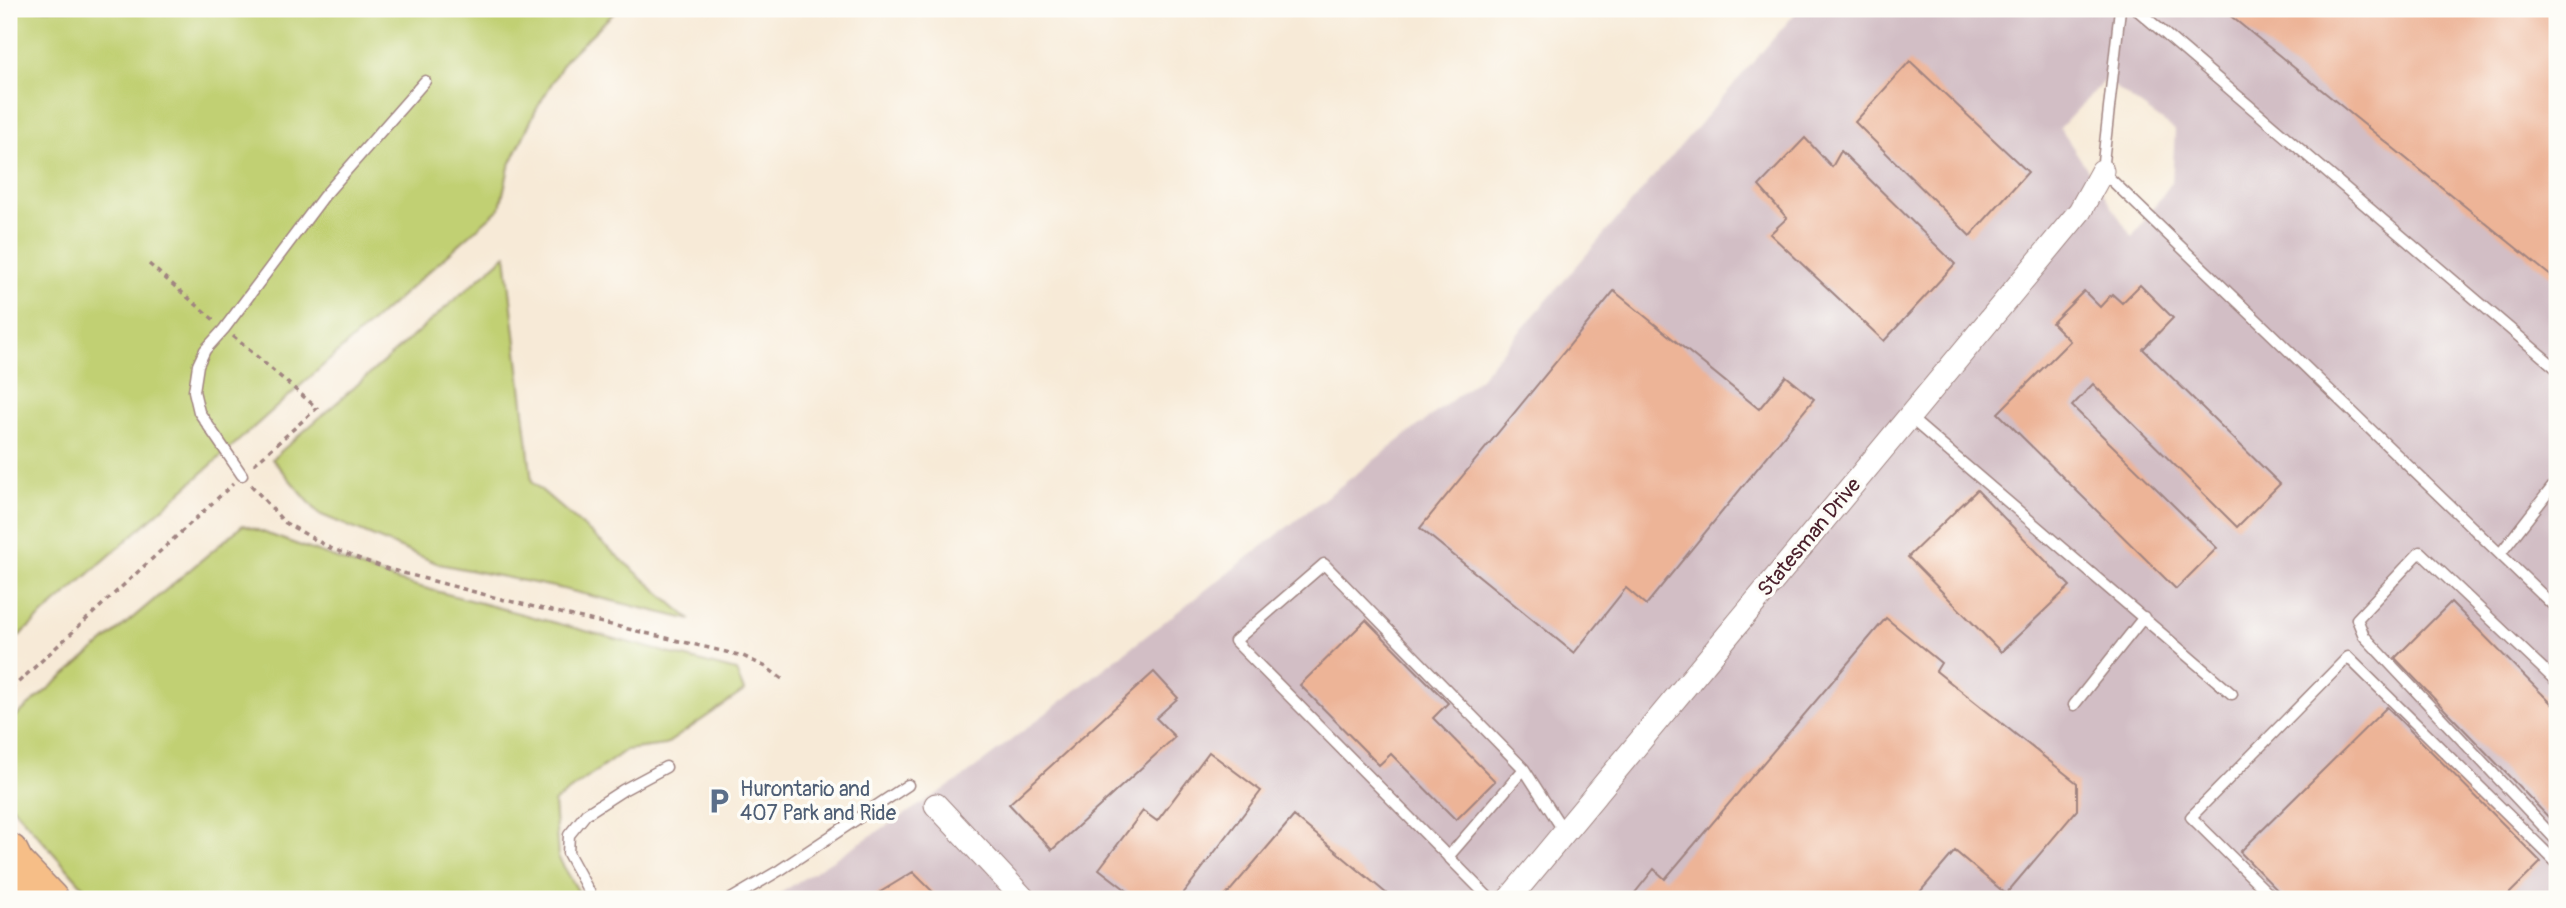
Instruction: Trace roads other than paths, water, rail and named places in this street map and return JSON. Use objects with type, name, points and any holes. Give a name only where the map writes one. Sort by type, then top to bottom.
[{"type":"main road","points":[[10,856],[50,899]]},
{"type":"street","name":"Statesman Drive","points":[[1509,899],[2080,211],[2102,171]]},
{"type":"street","points":[[936,805],[1024,899]]},
{"type":"lane","points":[[2120,9],[2102,171],[2557,609]]},
{"type":"lane","points":[[2136,9],[2557,369]]},
{"type":"lane","points":[[242,475],[199,412],[194,391],[198,365],[205,349],[224,329],[324,196],[425,81]]},
{"type":"lane","points":[[1909,417],[2232,694]]},
{"type":"lane","points":[[2500,554],[2557,481]]},
{"type":"lane","points":[[2557,682],[2420,552],[2357,619],[2364,636],[2557,841]]},
{"type":"lane","points":[[1490,899],[1235,641],[1324,564],[1524,769],[1565,832]]},
{"type":"lane","points":[[2074,705],[2144,617]]},
{"type":"lane","points":[[2274,899],[2192,817],[2348,657],[2557,863]]},
{"type":"lane","points":[[593,899],[568,853],[569,835],[586,814],[666,767]]},
{"type":"lane","points":[[1448,857],[1524,769]]},
{"type":"lane","points":[[731,899],[780,870],[908,785]]},
{"type":"place","name":"Hurontario and 407 Park and Ride","points":[[719,801]]}]
